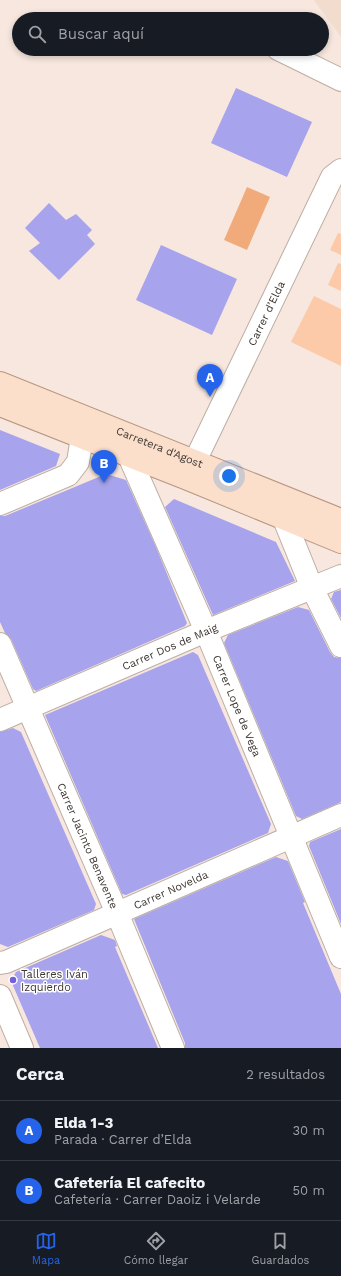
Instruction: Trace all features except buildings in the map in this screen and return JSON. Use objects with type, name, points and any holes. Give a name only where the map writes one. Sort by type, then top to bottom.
[{"type":"main road","name":"Carretera d'Agost","points":[[0,383],[191,470],[284,518],[341,542]]},
{"type":"main road","name":"Carretera d'Agost","points":[[0,405],[129,456],[191,470],[341,520]]},
{"type":"street","points":[[292,56],[341,80]]},
{"type":"street","name":"Carrer d’Elda","points":[[191,470],[332,177],[341,170]]},
{"type":"street","points":[[0,504],[68,476],[78,462],[82,437]]},
{"type":"street","name":"Carrer Lope de Vega","points":[[129,456],[206,631],[341,957]]},
{"type":"street","points":[[284,518],[312,588],[341,646]]},
{"type":"street","name":"Carrer Dos de Maig","points":[[0,720],[206,631],[341,576]]},
{"type":"street","name":"Carrer Jacinto Benavente","points":[[0,644],[117,914],[173,1048]]},
{"type":"street","name":"Carrer Novelda","points":[[0,963],[6,962],[117,914],[290,836],[341,815]]},
{"type":"street","points":[[2,1004],[22,1048]]},
{"type":"shaded area","points":[[314,0],[341,0],[341,37],[329,21],[329,12],[323,12]]},
{"type":"shaded area","points":[[247,187],[270,197],[247,250],[224,240]]},
{"type":"shaded area","points":[[338,233],[341,234],[341,255],[330,250]]},
{"type":"shaded area","points":[[338,263],[341,264],[341,291],[328,285]]},
{"type":"shaded area","points":[[314,296],[341,309],[341,366],[291,342]]},
{"type":"place","name":"Elda 1-3","points":[[210,397]]},
{"type":"place","name":"Cafetería El cafecito","points":[[104,483]]},
{"type":"place","name":"Talleres Iván Izquierdo","points":[[13,980]]}]
